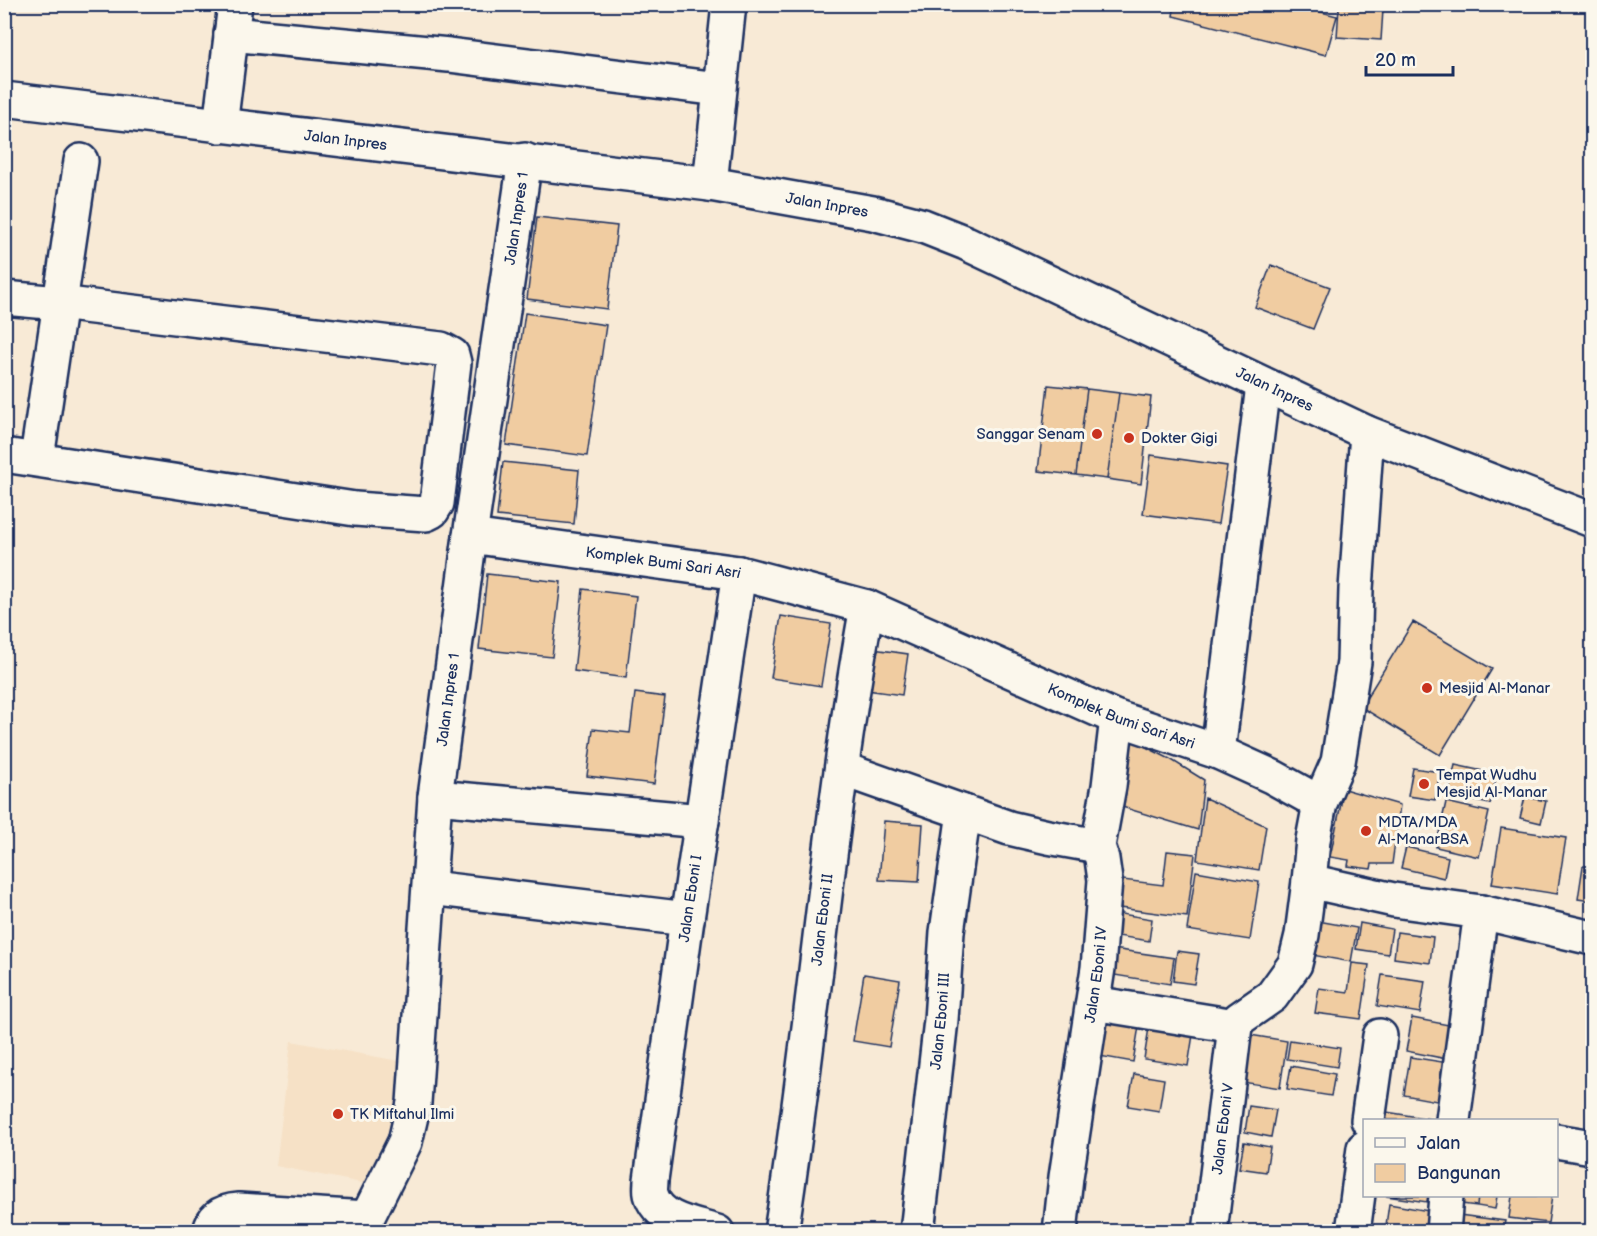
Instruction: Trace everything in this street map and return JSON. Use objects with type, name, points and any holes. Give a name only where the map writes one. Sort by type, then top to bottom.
[{"type":"street","points":[[710,184],[729,4]]},
{"type":"street","points":[[220,126],[233,19],[449,56],[719,89]]},
{"type":"street","name":"Jalan Inpres","points":[[4,99],[710,184],[873,213],[924,226],[966,243],[1367,433],[1593,520]]},
{"type":"street","name":"Jalan Inpres 1","points":[[366,1225],[405,1142],[414,1103],[435,796],[525,160]]},
{"type":"street","points":[[37,458],[81,161]]},
{"type":"street","points":[[4,298],[430,348],[452,355],[454,363],[437,503],[432,511],[426,514],[355,509],[37,458],[4,455]]},
{"type":"street","points":[[1218,752],[1263,385]]},
{"type":"street","points":[[1093,1003],[1235,1026],[1239,1019],[1272,996],[1295,964],[1302,935],[1313,840],[1320,803],[1338,762],[1354,662],[1356,589],[1367,433]]},
{"type":"street","name":"Komplek Bumi Sari Asri","points":[[470,536],[739,573],[867,608],[1117,718],[1218,752],[1273,777],[1320,803]]},
{"type":"street","name":"Jalan Eboni I","points":[[717,1232],[672,1218],[657,1206],[651,1195],[651,1180],[687,919],[739,573]]},
{"type":"street","name":"Jalan Eboni II","points":[[781,1232],[801,1091],[828,862],[867,608]]},
{"type":"street","name":"Jalan Eboni IV","points":[[1060,1232],[1066,1177],[1093,1003],[1105,880],[1098,846],[1109,786],[1117,718]]},
{"type":"street","points":[[842,769],[1009,828],[1098,846]]},
{"type":"street","points":[[435,796],[702,821]]},
{"type":"street","name":"Jalan Eboni III","points":[[916,1232],[941,1020],[947,932],[964,812]]},
{"type":"street","points":[[1309,881],[1394,900],[1481,912],[1593,938]]},
{"type":"street","points":[[430,888],[687,919]]},
{"type":"street","points":[[1453,1119],[1481,912]]},
{"type":"street","name":"Jalan Eboni V","points":[[1210,1232],[1235,1026]]},
{"type":"street","points":[[1368,1119],[1380,1036]]},
{"type":"street","points":[[1558,1141],[1593,1147]]},
{"type":"street","points":[[1353,1232],[1363,1162]]},
{"type":"street","points":[[1443,1232],[1446,1197]]},
{"type":"street","points":[[210,1232],[211,1225],[225,1211],[239,1210],[366,1225]]},
{"type":"shaded area","name":"TK Miftahul Ilmi","points":[[291,1041],[410,1063],[372,1185],[276,1166]]},
{"type":"building","points":[[1175,4],[1290,4],[1337,16],[1326,55],[1173,16]]},
{"type":"building","points":[[1339,7],[1383,10],[1381,40],[1337,37]]},
{"type":"building","points":[[537,217],[617,226],[607,309],[527,299]]},
{"type":"building","points":[[1271,265],[1330,287],[1313,329],[1255,307]]},
{"type":"building","points":[[525,313],[606,325],[587,456],[506,445]]},
{"type":"building","points":[[1048,385],[1087,389],[1076,475],[1038,471]]},
{"type":"building","name":"Sanggar Senam","points":[[1087,389],[1119,393],[1107,479],[1076,475]]},
{"type":"building","name":"Dokter Gigi","points":[[1119,393],[1151,397],[1141,484],[1107,479]]},
{"type":"building","points":[[1151,455],[1227,466],[1218,524],[1143,514]]},
{"type":"building","points":[[503,462],[579,470],[574,524],[497,516]]},
{"type":"building","points":[[487,574],[561,582],[552,657],[479,649]]},
{"type":"building","points":[[583,589],[636,596],[626,678],[574,671]]},
{"type":"building","points":[[781,616],[831,624],[821,686],[771,678]]},
{"type":"building","name":"Mesjid Al-Manar","points":[[1413,622],[1492,669],[1440,755],[1361,707]]},
{"type":"building","points":[[873,649],[908,654],[902,695],[867,690]]},
{"type":"building","points":[[635,693],[665,697],[654,784],[587,776],[593,729],[630,733]]},
{"type":"building","points":[[1128,738],[1170,759],[1204,780],[1198,830],[1122,807]]},
{"type":"building","points":[[1455,765],[1497,774],[1490,804],[1448,795]]},
{"type":"building","name":"Tempat Wudhu Mesjid Al-Manar","points":[[1413,768],[1440,772],[1435,800],[1408,796]]},
{"type":"building","name":"MDTA/MDA Al-ManarBSA","points":[[1344,789],[1400,805],[1392,864],[1372,864],[1371,869],[1348,866],[1349,860],[1330,857]]},
{"type":"building","points":[[1525,797],[1546,801],[1541,823],[1520,818]]},
{"type":"building","points":[[1205,798],[1266,826],[1259,870],[1197,860]]},
{"type":"building","points":[[1592,801],[1592,849],[1586,848]]},
{"type":"building","points":[[1446,802],[1489,812],[1479,857],[1436,847]]},
{"type":"building","points":[[884,821],[923,824],[919,882],[879,880]]},
{"type":"building","points":[[1501,828],[1566,838],[1557,894],[1492,884]]},
{"type":"building","points":[[1406,847],[1448,857],[1444,878],[1401,868]]},
{"type":"building","points":[[1167,851],[1195,854],[1187,917],[1112,907],[1115,879],[1163,885]]},
{"type":"building","points":[[1583,866],[1592,867],[1592,901],[1578,899]]},
{"type":"building","points":[[1196,871],[1259,882],[1250,940],[1187,930]]},
{"type":"building","points":[[1109,912],[1152,919],[1149,941],[1105,934]]},
{"type":"building","points":[[1318,921],[1357,928],[1351,962],[1312,955]]},
{"type":"building","points":[[1360,923],[1392,929],[1388,954],[1356,949]]},
{"type":"building","points":[[1397,932],[1433,937],[1430,963],[1394,958]]},
{"type":"building","points":[[1106,948],[1174,958],[1170,984],[1102,973]]},
{"type":"building","points":[[1177,951],[1199,954],[1194,984],[1173,981]]},
{"type":"building","points":[[1352,963],[1369,965],[1361,1019],[1315,1013],[1319,988],[1348,992]]},
{"type":"building","points":[[864,974],[900,980],[889,1047],[853,1041]]},
{"type":"building","points":[[1382,975],[1425,981],[1420,1013],[1377,1006]]},
{"type":"building","points":[[1095,1013],[1140,1020],[1133,1062],[1088,1054]]},
{"type":"building","points":[[1151,1015],[1195,1022],[1188,1066],[1144,1059]]},
{"type":"building","points":[[1412,1018],[1454,1026],[1447,1059],[1406,1051]]},
{"type":"building","points":[[1250,1035],[1287,1041],[1280,1088],[1242,1082]]},
{"type":"building","points":[[1290,1040],[1340,1048],[1337,1067],[1287,1059]]},
{"type":"building","points":[[1410,1057],[1449,1063],[1442,1102],[1404,1095]]},
{"type":"building","points":[[1291,1066],[1335,1074],[1331,1096],[1287,1089]]},
{"type":"building","points":[[1134,1074],[1164,1079],[1159,1111],[1128,1106]]},
{"type":"building","points":[[1249,1106],[1276,1110],[1271,1137],[1245,1132]]},
{"type":"building","points":[[1380,1111],[1431,1119],[1378,1119]]},
{"type":"building","points":[[1244,1142],[1270,1147],[1266,1172],[1239,1168]]},
{"type":"building","points":[[1393,1197],[1428,1197],[1427,1202]]},
{"type":"building","points":[[1455,1197],[1478,1197],[1477,1206],[1454,1203]]},
{"type":"building","points":[[1478,1197],[1497,1197],[1495,1209],[1477,1206]]},
{"type":"building","points":[[1512,1197],[1552,1197],[1548,1223],[1509,1218]]},
{"type":"building","points":[[1389,1204],[1429,1211],[1426,1232],[1385,1232]]},
{"type":"building","points":[[1459,1215],[1505,1221],[1503,1232],[1457,1232]]},
{"type":"place","name":"Sanggar Senam","points":[[1097,434]]},
{"type":"place","name":"Dokter Gigi","points":[[1129,438]]},
{"type":"place","name":"Mesjid Al-Manar","points":[[1427,688]]},
{"type":"place","name":"Tempat Wudhu Mesjid Al-Manar","points":[[1424,784]]},
{"type":"place","name":"MDTA/MDA Al-ManarBSA","points":[[1366,831]]},
{"type":"place","name":"TK Miftahul Ilmi","points":[[338,1114]]}]
